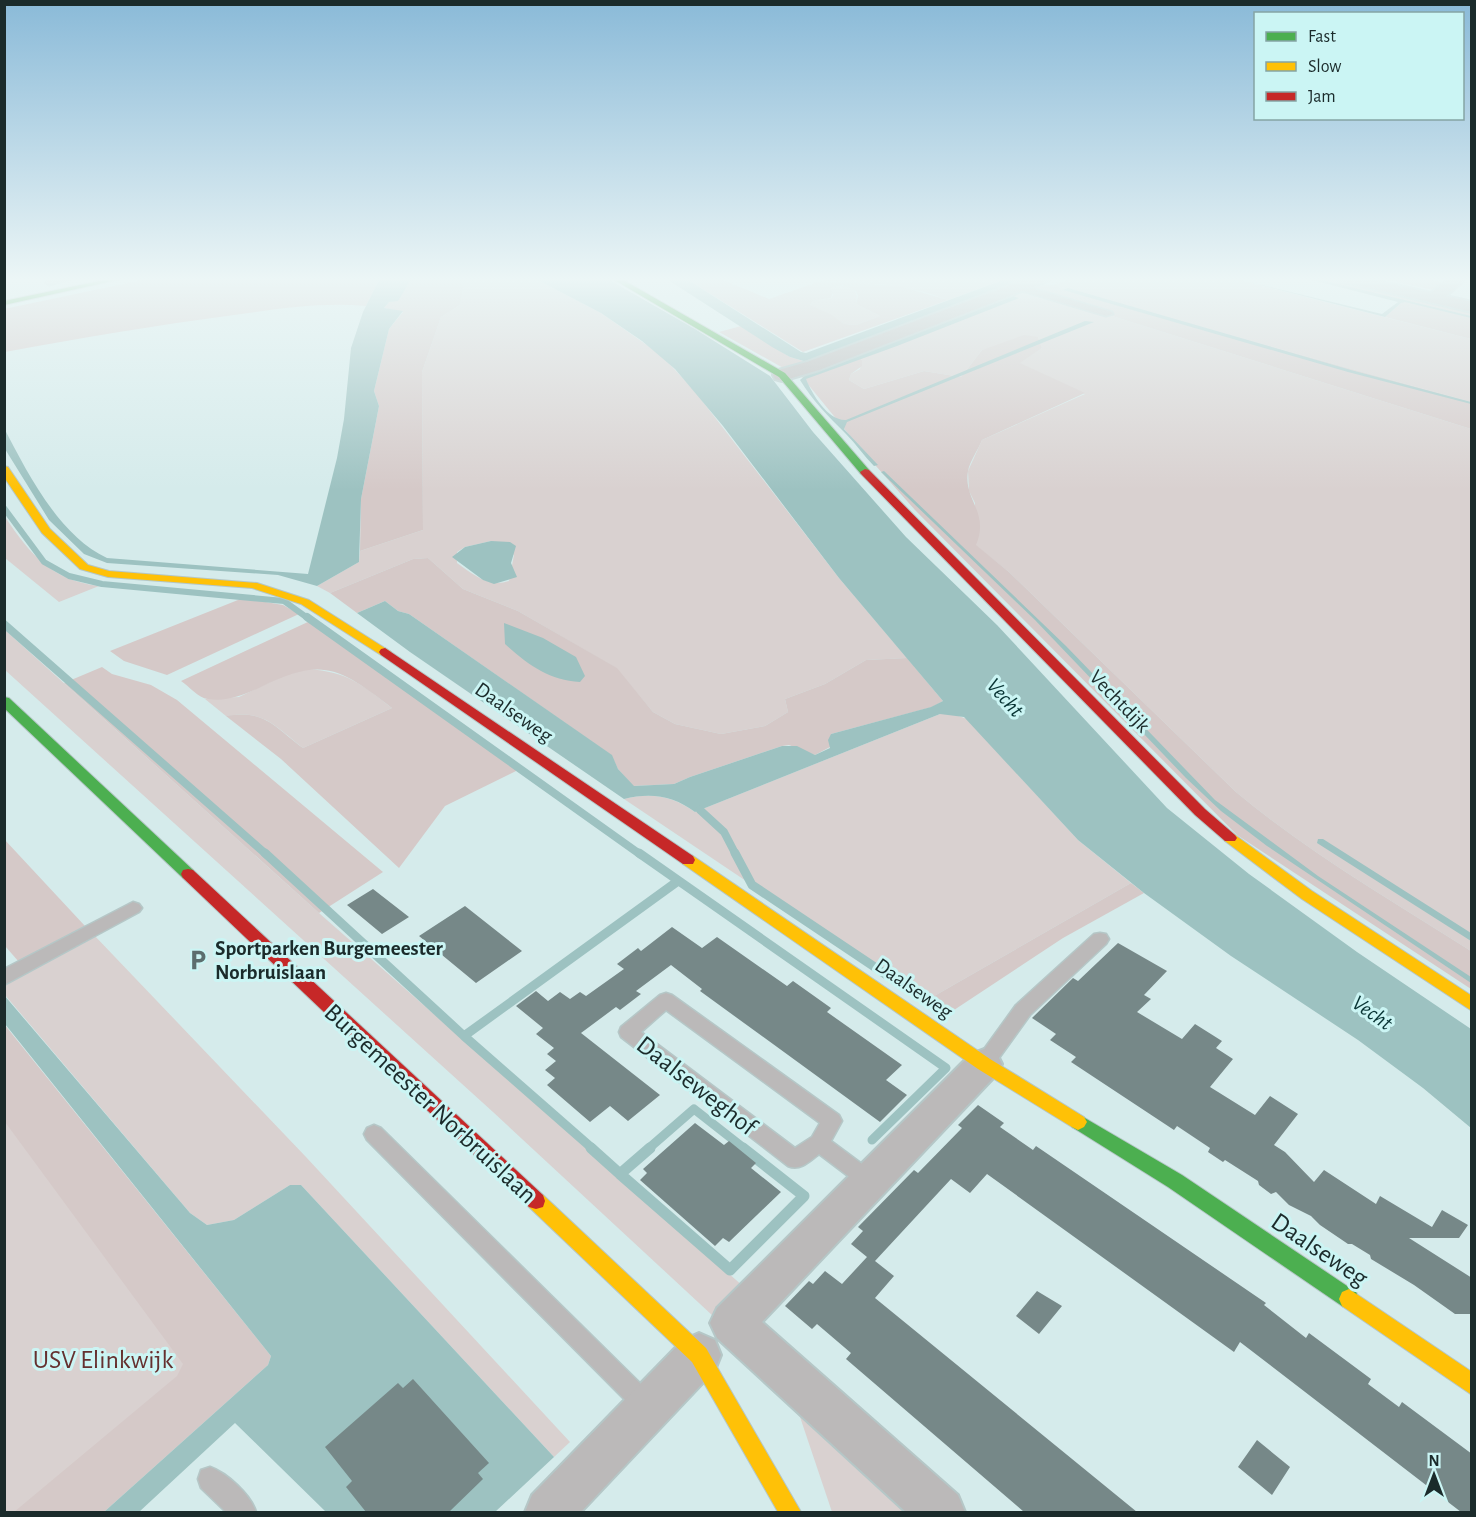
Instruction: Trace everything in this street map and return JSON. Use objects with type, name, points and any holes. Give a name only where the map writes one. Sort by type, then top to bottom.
[{"type":"street","name":"Vechtdijk","points":[[739,349],[782,375],[848,454],[891,500],[1200,812],[1246,852],[1472,1005]]},
{"type":"street","points":[[782,375],[858,349]]},
{"type":"street","name":"Daalseweg","points":[[4,469],[46,531],[84,567],[108,574],[253,585],[305,602],[415,671],[984,1064],[1175,1181],[1378,1318],[1472,1385]]},
{"type":"street","name":"Burgemeester Norbruislaan","points":[[4,701],[699,1355],[790,1512]]},
{"type":"street","points":[[941,1512],[732,1323],[984,1064]]},
{"type":"street","points":[[549,1512],[699,1355]]},
{"type":"lane","points":[[4,978],[134,908]]},
{"type":"lane","points":[[984,1064],[1023,1010],[1100,939]]},
{"type":"lane","name":"Daalseweghof","points":[[666,1000],[832,1121],[819,1143],[795,1160],[628,1032],[666,1000]]},
{"type":"lane","points":[[374,1134],[648,1407]]},
{"type":"lane","points":[[819,1143],[871,1182]]},
{"type":"lane","points":[[210,1479],[244,1512]]},
{"type":"green space","points":[[430,349],[652,349],[693,389],[839,578],[907,658],[866,660],[825,684],[785,699],[788,712],[765,726],[721,734],[675,724],[653,712],[616,668],[518,611],[463,589],[428,558],[413,559],[330,593],[317,586],[359,562],[360,551],[423,530],[422,372]],"holes":[[[491,541],[514,555],[509,581],[494,583],[481,579],[457,563],[457,552],[465,547]]]},
{"type":"green space","points":[[871,349],[987,349],[982,350],[961,377],[924,371],[864,389],[849,380],[851,374],[860,369],[862,360],[855,355]]},
{"type":"green space","points":[[1041,349],[1216,349],[1471,429],[1471,951],[1321,856],[1236,792],[1009,572],[975,545],[975,503],[969,491],[968,471],[982,440],[1085,394],[1019,363]]},
{"type":"green space","points":[[1279,349],[1471,349],[1471,402]]},
{"type":"green space","points":[[5,517],[24,543],[44,564],[68,578],[99,586],[59,602],[5,558]]},
{"type":"green space","points":[[5,630],[319,913],[744,1287],[713,1316],[493,1112],[5,670]]},
{"type":"green space","points":[[308,669],[344,676],[392,708],[303,748],[276,726],[260,717],[239,714],[226,716],[205,699],[239,697],[285,675]]},
{"type":"green space","points":[[940,714],[953,714],[967,719],[1078,840],[1131,883],[929,999],[624,799],[643,796],[661,797],[678,802],[695,812]]},
{"type":"green space","points":[[93,934],[306,1157],[570,1442],[554,1457],[301,1185],[290,1185],[234,1220],[207,1225],[190,1213],[5,995],[4,984]]},
{"type":"green space","name":"USV Elinkwijk","points":[[4,1030],[231,1371],[90,1512],[5,1512]]},
{"type":"green space","points":[[780,1384],[791,1388],[922,1512],[832,1512],[800,1417]]},
{"type":"shaded area","points":[[5,349],[23,349],[5,352]]},
{"type":"shaded area","points":[[384,349],[430,349],[422,372],[423,530],[360,551],[361,499],[379,406],[374,391]]},
{"type":"shaded area","points":[[749,349],[777,349],[790,357],[807,362],[785,369]]},
{"type":"shaded area","points":[[798,349],[812,349],[803,352]]},
{"type":"shaded area","points":[[1041,349],[1020,363],[1085,393],[982,440],[970,463],[967,481],[980,524],[976,545],[1009,572],[1236,792],[1321,856],[1471,951],[1471,989],[1237,835],[915,510],[802,377],[855,355],[862,360],[862,366],[851,374],[849,380],[864,389],[924,371],[961,377],[982,350]]},
{"type":"shaded area","points":[[1216,349],[1279,349],[1471,402],[1471,429]]},
{"type":"shaded area","points":[[428,558],[463,589],[518,611],[617,668],[653,712],[675,724],[721,734],[765,726],[788,712],[785,699],[825,684],[866,660],[907,658],[943,701],[932,707],[831,734],[830,747],[815,755],[789,745],[782,746],[674,784],[633,786],[618,769],[611,755],[409,614],[398,611],[385,601],[357,613],[330,593],[413,559]]},
{"type":"shaded area","points":[[243,598],[283,605],[299,614],[167,675],[124,661],[110,651]]},
{"type":"shaded area","points":[[310,621],[520,769],[445,806],[399,868],[281,759],[226,716],[250,715],[268,721],[303,748],[392,708],[358,683],[330,671],[316,669],[282,677],[242,695],[222,700],[204,698],[181,681]]},
{"type":"shaded area","points":[[102,667],[112,674],[151,685],[177,700],[383,872],[319,913],[64,683]]},
{"type":"shaded area","points":[[4,839],[85,926],[19,962],[5,946]]},
{"type":"shaded area","points":[[1131,883],[1144,893],[1063,938],[951,1012],[929,999]]},
{"type":"shaded area","points":[[4,1024],[271,1356],[268,1365],[104,1512],[14,1512],[177,1376],[183,1364],[5,1122]]},
{"type":"water","points":[[351,349],[384,349],[374,391],[379,406],[361,499],[359,562],[317,586],[278,575],[107,563],[84,554],[49,520],[5,449],[4,428],[34,483],[59,519],[90,548],[107,558],[308,574],[337,458],[344,419]]},
{"type":"water","name":"Vecht","points":[[651,349],[727,349],[770,376],[813,432],[906,537],[997,625],[1167,808],[1249,874],[1357,952],[1471,1029],[1471,1128],[1423,1088],[1358,1040],[1231,956],[1144,893],[1078,840],[964,717],[940,714],[695,812],[679,802],[662,797],[644,796],[624,799],[357,613],[385,601],[398,611],[409,614],[612,755],[618,769],[634,786],[674,784],[782,746],[797,746],[815,755],[830,748],[828,740],[831,734],[931,707],[943,701],[839,578],[723,426],[675,369]]},
{"type":"water","points":[[775,349],[796,349],[806,353],[817,349],[841,349],[807,362],[790,357]]},
{"type":"water","points":[[874,349],[889,349],[806,379],[822,406],[833,416],[846,420],[1018,349],[1028,349],[847,422],[844,429],[878,465],[874,466],[815,401],[800,380],[807,374]]},
{"type":"water","points":[[1267,349],[1278,349],[1471,402],[1471,404]]},
{"type":"water","points":[[884,471],[1066,646],[1215,800],[1318,876],[1471,977],[1471,983],[1267,846],[1221,811],[1186,778],[1035,620],[881,472]]},
{"type":"water","points":[[491,541],[510,542],[516,546],[511,563],[517,577],[494,584],[483,580],[452,557],[465,547]]},
{"type":"water","points":[[504,623],[543,638],[576,657],[585,676],[580,682],[569,681],[549,675],[531,665],[505,644]]},
{"type":"water","points":[[1318,839],[1323,839],[1471,933],[1471,941],[1317,843]]},
{"type":"water","points":[[4,995],[190,1213],[207,1225],[234,1220],[290,1185],[301,1185],[554,1457],[495,1512],[326,1512],[235,1423],[139,1512],[104,1512],[268,1365],[271,1356],[5,1024]]},
{"type":"building","points":[[373,889],[409,917],[382,934],[347,905]]},
{"type":"building","points":[[465,906],[522,951],[476,983],[419,936]]},
{"type":"building","points":[[672,927],[702,948],[717,937],[787,986],[793,981],[831,1008],[827,1012],[902,1065],[886,1080],[907,1095],[880,1122],[700,991],[702,989],[671,965],[636,991],[641,994],[620,1010],[616,1007],[581,1033],[660,1095],[628,1121],[610,1106],[590,1122],[547,1085],[555,1078],[545,1070],[556,1061],[547,1054],[554,1048],[536,1034],[543,1028],[516,1006],[536,991],[548,1001],[560,992],[570,999],[580,992],[586,996],[624,969],[617,964],[638,948],[641,951]]},
{"type":"building","points":[[1118,943],[1167,971],[1144,995],[1151,999],[1137,1012],[1182,1039],[1195,1024],[1222,1041],[1216,1048],[1233,1059],[1210,1087],[1255,1115],[1270,1096],[1298,1114],[1274,1145],[1285,1152],[1314,1182],[1324,1170],[1376,1204],[1380,1196],[1432,1227],[1442,1210],[1468,1225],[1459,1238],[1409,1238],[1472,1278],[1472,1314],[1455,1314],[1414,1285],[1371,1259],[1370,1255],[1348,1244],[1320,1225],[1311,1216],[1289,1205],[1276,1192],[1271,1194],[1259,1185],[1258,1181],[1208,1152],[1210,1148],[1177,1126],[1174,1130],[1071,1062],[1076,1057],[1050,1040],[1056,1034],[1032,1018],[1073,978],[1078,981]]},
{"type":"building","points":[[978,1105],[1004,1123],[1000,1127],[1033,1150],[1036,1146],[1266,1303],[1264,1305],[1306,1338],[1309,1333],[1371,1379],[1368,1384],[1399,1407],[1402,1402],[1472,1454],[1472,1512],[1461,1512],[1240,1342],[1234,1352],[987,1174],[970,1193],[951,1179],[875,1261],[894,1276],[875,1298],[1137,1512],[1024,1512],[846,1359],[851,1353],[817,1324],[812,1329],[785,1306],[809,1281],[813,1284],[825,1271],[842,1284],[867,1257],[851,1244],[863,1231],[858,1227],[914,1170],[918,1173],[962,1128],[958,1125]]},
{"type":"building","points":[[695,1123],[724,1145],[729,1141],[756,1163],[751,1168],[781,1192],[729,1242],[723,1238],[715,1246],[640,1180],[647,1173],[643,1169]]},
{"type":"building","points":[[1037,1291],[1062,1306],[1039,1334],[1016,1316]]},
{"type":"building","points":[[413,1379],[489,1463],[478,1473],[483,1479],[449,1512],[366,1512],[346,1487],[352,1481],[325,1447],[398,1383],[403,1388]]},
{"type":"building","points":[[1257,1440],[1290,1467],[1272,1495],[1238,1467]]},
{"type":"waterway","points":[[4,508],[44,562],[69,576],[102,584],[284,601],[309,619]]},
{"type":"waterway","points":[[307,617],[641,855]]},
{"type":"waterway","points":[[4,624],[267,855]]},
{"type":"waterway","points":[[700,810],[724,832],[736,855]]},
{"type":"waterway","points":[[265,853],[464,1036]]},
{"type":"waterway","points":[[639,853],[946,1068],[872,1140]]},
{"type":"waterway","points":[[735,853],[752,885],[903,986]]},
{"type":"waterway","points":[[464,1036],[678,881]]},
{"type":"waterway","points":[[464,1036],[593,1149]]},
{"type":"waterway","points":[[648,1149],[694,1109],[745,1149]]},
{"type":"waterway","points":[[591,1148],[620,1174]]},
{"type":"waterway","points":[[620,1174],[650,1148]]},
{"type":"waterway","points":[[620,1174],[730,1270],[804,1196],[743,1148]]},
{"type":"traffic: fast","points":[[737,349],[782,375],[865,472]]},
{"type":"traffic: fast","points":[[4,701],[188,874]]},
{"type":"traffic: fast","points":[[1078,1122],[1175,1181],[1349,1299]]},
{"type":"traffic: slow","points":[[4,469],[46,531],[84,567],[108,574],[253,585],[305,602],[385,652]]},
{"type":"traffic: slow","points":[[1230,838],[1307,895],[1472,1005]]},
{"type":"traffic: slow","points":[[688,860],[984,1064],[1078,1122]]},
{"type":"traffic: slow","points":[[536,1201],[699,1355],[790,1512]]},
{"type":"traffic: slow","points":[[1349,1299],[1472,1385]]},
{"type":"traffic: jam","points":[[865,472],[1200,812],[1230,838]]},
{"type":"traffic: jam","points":[[385,652],[688,860]]},
{"type":"traffic: jam","points":[[188,874],[536,1201]]},
{"type":"place","name":"Sportparken Burgemeester Norbruislaan","points":[[198,960]]}]
